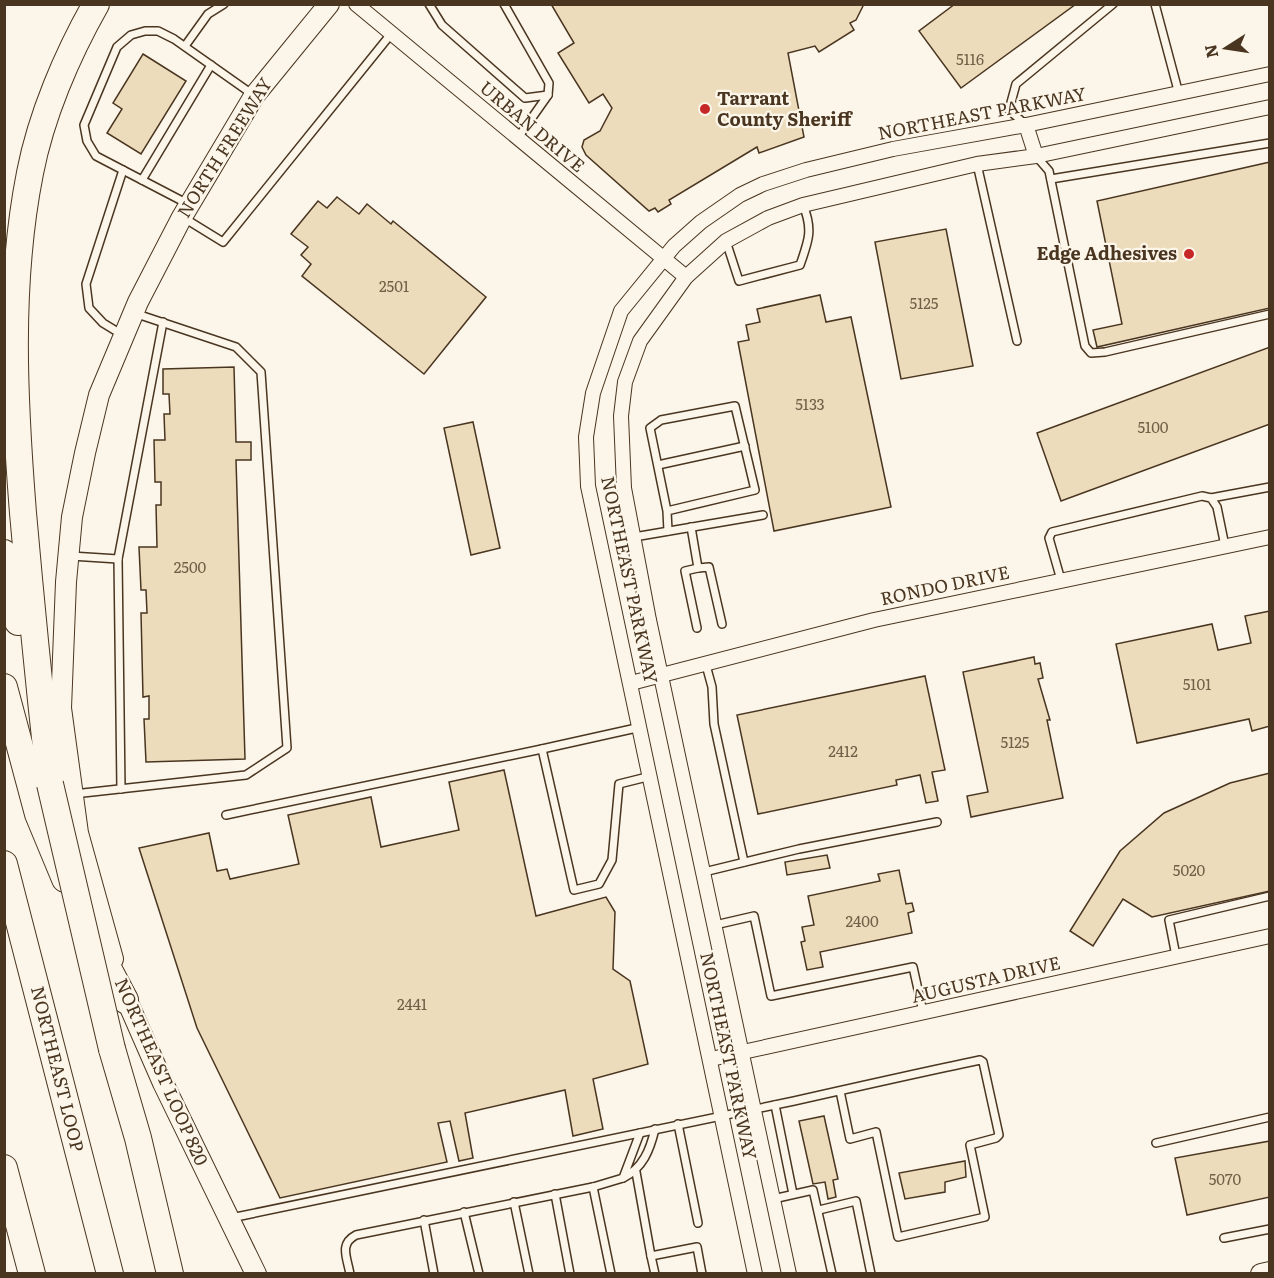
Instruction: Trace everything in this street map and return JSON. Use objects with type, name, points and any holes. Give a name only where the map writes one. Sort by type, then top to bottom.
[{"type":"highway","points":[[96,4],[68,61],[30,171],[22,218],[16,291],[15,376],[20,470],[34,641],[61,789],[112,1049],[138,1138],[170,1274]]},
{"type":"highway","points":[[4,553],[61,789]]},
{"type":"highway","points":[[4,687],[38,814],[86,926],[125,1000]]},
{"type":"highway","name":"NORTHEAST LOOP","points":[[4,864],[110,1274]]},
{"type":"highway","points":[[4,1168],[32,1274]]},
{"type":"main road","name":"NORTH FREEWAY","points":[[135,307],[185,211],[255,96],[329,4]]},
{"type":"main road","name":"NORTHEAST LOOP 820","points":[[135,307],[99,395],[72,517],[61,708],[61,789],[78,833],[125,1000],[256,1274]]},
{"type":"main road","points":[[1261,1274],[1269,1272]]},
{"type":"street","name":"URBAN DRIVE","points":[[356,4],[686,277]]},
{"type":"street","name":"NORTHEAST PARKWAY","points":[[755,1274],[641,727],[588,486],[586,437],[593,393],[621,311],[663,259],[701,222],[740,195],[763,184],[806,170],[893,149],[1026,125],[1269,74]]},
{"type":"street","name":"NORTHEAST PARKWAY","points":[[789,1274],[624,488],[621,416],[625,382],[640,341],[686,277],[726,241],[768,218],[803,205],[977,164],[1036,156],[1269,107]]},
{"type":"street","points":[[1026,125],[1036,156]]},
{"type":"street","name":"RONDO DRIVE","points":[[631,683],[874,620],[1269,537]]},
{"type":"street","name":"AUGUSTA DRIVE","points":[[711,1059],[1269,936]]},
{"type":"lane","points":[[185,46],[208,14],[224,4]]},
{"type":"lane","points":[[429,4],[442,26],[525,98],[549,95]]},
{"type":"lane","points":[[504,4],[549,83],[549,95],[517,139]]},
{"type":"lane","points":[[1026,125],[1009,110],[1016,84],[1113,4]]},
{"type":"lane","points":[[1155,4],[1179,94]]},
{"type":"lane","points":[[255,96],[185,46],[158,31],[145,31],[131,35],[117,47],[84,125],[87,141],[96,156],[142,180],[223,242],[391,34]]},
{"type":"lane","points":[[142,180],[211,64]]},
{"type":"lane","points":[[1051,179],[1269,143]]},
{"type":"lane","points":[[1036,156],[1047,166],[1051,179],[1085,346],[1091,353],[1117,350],[1269,314]]},
{"type":"lane","points":[[977,164],[1017,341]]},
{"type":"lane","points":[[123,170],[86,284],[89,308],[103,323],[124,335]]},
{"type":"lane","points":[[726,241],[739,281],[789,270],[800,265],[808,244],[810,223],[803,205]]},
{"type":"lane","points":[[61,789],[121,789],[246,775],[287,748],[261,372],[236,347],[163,322],[135,307]]},
{"type":"lane","points":[[121,789],[118,559],[163,322]]},
{"type":"lane","points":[[667,511],[755,490],[735,406],[661,420],[650,428],[669,531]]},
{"type":"lane","points":[[658,465],[745,446]]},
{"type":"lane","points":[[1061,580],[1049,538],[1057,529],[1202,496],[1211,498],[1269,487]]},
{"type":"lane","points":[[1211,498],[1217,507],[1225,546]]},
{"type":"lane","points":[[634,537],[763,515]]},
{"type":"lane","points":[[691,528],[698,568]]},
{"type":"lane","points":[[69,556],[118,559]]},
{"type":"lane","points":[[697,628],[685,571],[698,568],[709,567],[722,624]]},
{"type":"lane","points":[[706,664],[712,687],[714,724],[744,862]]},
{"type":"lane","points":[[226,815],[641,727]]},
{"type":"lane","points":[[542,749],[574,890],[600,884],[612,860],[619,784],[651,776]]},
{"type":"lane","points":[[704,872],[937,822]]},
{"type":"lane","points":[[1176,956],[1169,920],[1269,896]]},
{"type":"lane","points":[[715,925],[754,916],[771,996],[913,967],[923,1012]]},
{"type":"lane","points":[[228,1218],[754,1110],[980,1060],[983,1062],[999,1135],[996,1138],[970,1145],[985,1217],[898,1237],[876,1132],[850,1139],[840,1091]]},
{"type":"lane","points":[[775,1105],[794,1194]]},
{"type":"lane","points":[[1156,1143],[1269,1117]]},
{"type":"lane","points":[[678,1124],[698,1223]]},
{"type":"lane","points":[[350,1274],[344,1246],[348,1239],[375,1230],[623,1178],[636,1172],[651,1145],[655,1129]]},
{"type":"lane","points":[[623,1178],[640,1132]]},
{"type":"lane","points":[[636,1172],[655,1274]]},
{"type":"lane","points":[[593,1186],[611,1274]]},
{"type":"lane","points":[[773,1198],[813,1190],[832,1274]]},
{"type":"lane","points":[[555,1194],[570,1274]]},
{"type":"lane","points":[[514,1202],[530,1274]]},
{"type":"lane","points":[[819,1210],[856,1202],[871,1274]]},
{"type":"lane","points":[[464,1212],[479,1274]]},
{"type":"lane","points":[[424,1220],[434,1274]]},
{"type":"lane","points":[[1224,1238],[1269,1229]]},
{"type":"lane","points":[[651,1256],[697,1247],[702,1274]]},
{"type":"building","name":"Tarrant County Sheriff","points":[[551,4],[864,4],[856,20],[850,23],[854,30],[819,52],[815,46],[788,53],[804,137],[759,153],[757,147],[669,200],[671,204],[658,212],[655,208],[649,211],[586,155],[582,147],[584,140],[600,131],[612,108],[603,94],[589,103],[558,53],[574,43]]},
{"type":"building","points":[[955,4],[1076,4],[961,88],[919,31]]},
{"type":"building","points":[[143,54],[186,81],[141,154],[107,133],[122,109],[113,103]]},
{"type":"building","name":"Edge Adhesives","points":[[1270,162],[1270,308],[1097,347],[1093,330],[1122,324],[1097,201]]},
{"type":"building","points":[[337,197],[359,214],[367,204],[391,224],[393,221],[486,297],[424,374],[302,276],[311,264],[301,255],[308,247],[291,234],[318,201],[327,208]]},
{"type":"building","points":[[946,229],[973,366],[901,379],[875,242]]},
{"type":"building","points":[[820,295],[826,322],[851,317],[891,507],[774,531],[738,342],[749,340],[746,325],[760,322],[757,309]]},
{"type":"building","points":[[1270,347],[1270,424],[1061,501],[1037,433]]},
{"type":"building","points":[[234,367],[236,442],[251,442],[251,460],[236,460],[245,759],[146,762],[144,719],[149,719],[149,696],[143,697],[141,613],[147,613],[146,590],[141,590],[139,547],[157,547],[156,505],[161,505],[161,482],[155,482],[154,440],[165,440],[164,414],[170,414],[169,394],[163,394],[163,369]]},
{"type":"building","points":[[473,422],[500,548],[471,555],[444,428]]},
{"type":"building","points":[[1270,611],[1270,726],[1252,731],[1249,719],[1137,743],[1116,644],[1212,624],[1218,650],[1251,643],[1245,616]]},
{"type":"building","points":[[1034,657],[1035,664],[1040,663],[1043,678],[1038,679],[1050,720],[1047,720],[1063,798],[971,817],[967,796],[988,792],[963,672]]},
{"type":"building","points":[[925,676],[945,770],[932,772],[938,801],[926,803],[920,775],[896,780],[897,785],[758,814],[737,715]]},
{"type":"building","points":[[504,770],[536,916],[606,897],[615,912],[613,969],[630,981],[648,1064],[593,1079],[603,1129],[573,1136],[565,1090],[465,1113],[473,1158],[459,1161],[450,1121],[438,1123],[447,1162],[280,1198],[197,1028],[139,848],[209,833],[217,871],[227,869],[230,879],[299,864],[288,815],[371,797],[381,847],[459,830],[449,782]]},
{"type":"building","points":[[1270,773],[1270,891],[1152,917],[1123,899],[1093,946],[1070,931],[1120,851],[1164,813],[1230,783]]},
{"type":"building","points":[[827,855],[830,868],[787,875],[785,862]]},
{"type":"building","points":[[899,870],[906,904],[912,903],[914,911],[908,913],[912,933],[820,952],[823,967],[807,970],[801,942],[805,941],[802,927],[814,925],[808,896],[880,881],[878,874]]},
{"type":"building","points":[[824,1116],[838,1179],[833,1180],[836,1197],[828,1199],[825,1182],[813,1184],[799,1121]]},
{"type":"building","points":[[1270,1141],[1270,1197],[1187,1215],[1175,1158]]},
{"type":"building","points":[[965,1161],[966,1177],[945,1182],[945,1192],[905,1199],[899,1173]]},
{"type":"place","name":"Tarrant County Sheriff","points":[[705,109]]},
{"type":"place","name":"Edge Adhesives","points":[[1189,254]]}]
